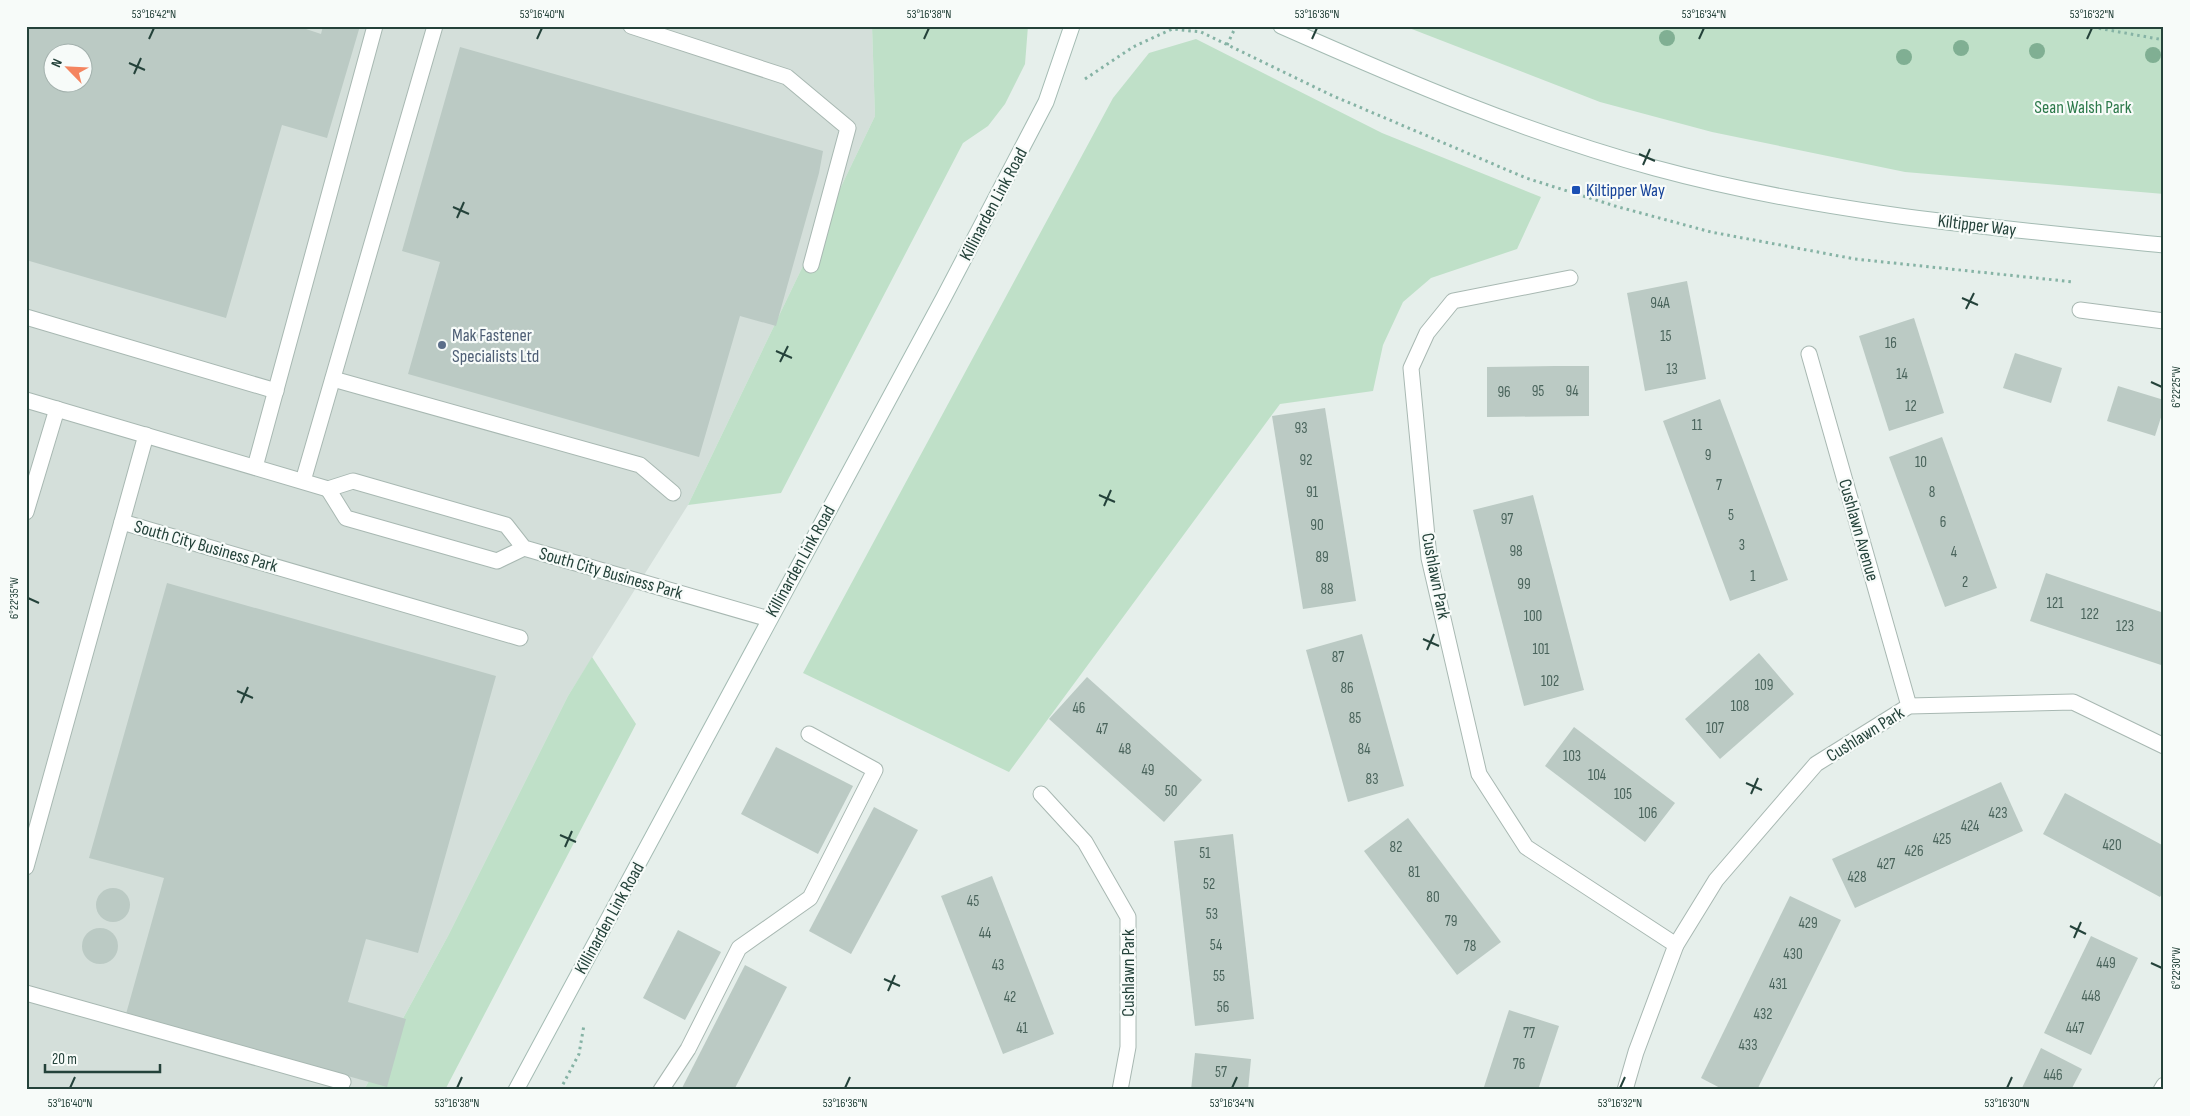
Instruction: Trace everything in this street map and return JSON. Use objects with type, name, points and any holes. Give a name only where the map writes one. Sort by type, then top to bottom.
[{"type":"street","points":[[255,467],[375,26]]},
{"type":"street","points":[[303,481],[435,26]]},
{"type":"street","points":[[631,26],[787,77],[848,128],[811,265]]},
{"type":"street","name":"Killinarden Link Road","points":[[516,1090],[935,314],[1046,102],[1072,26]]},
{"type":"street","name":"Kiltipper Way","points":[[1281,26],[1487,114],[1654,168],[1758,193],[1966,225],[2164,245]]},
{"type":"street","name":"Cushlawn Park","points":[[1570,278],[1453,301],[1427,333],[1411,368],[1429,558],[1480,774],[1526,847],[1676,945]]},
{"type":"street","points":[[2080,310],[2164,321]]},
{"type":"street","points":[[26,317],[276,391]]},
{"type":"street","name":"Cushlawn Avenue","points":[[1810,354],[1909,706]]},
{"type":"street","points":[[333,379],[640,465],[673,493]]},
{"type":"street","points":[[26,400],[328,489],[346,518],[497,561],[524,548]]},
{"type":"street","points":[[28,507],[57,409]]},
{"type":"street","name":"South City Business Park","points":[[26,867],[146,435]]},
{"type":"street","name":"South City Business Park","points":[[328,489],[353,481],[506,525],[524,548],[769,619]]},
{"type":"street","name":"South City Business Park","points":[[122,522],[520,638]]},
{"type":"street","name":"Cushlawn Park","points":[[1625,1090],[1636,1052],[1676,945],[1716,880],[1816,764],[1909,706],[2073,702],[2164,746]]},
{"type":"street","points":[[662,1090],[688,1049],[738,948],[810,898],[874,770],[809,734]]},
{"type":"street","name":"Cushlawn Park","points":[[1042,794],[1085,842],[1128,917],[1128,1047],[1120,1090]]},
{"type":"street","points":[[26,993],[343,1082]]},
{"type":"street","points":[[2162,1090],[2164,1085]]},
{"type":"path","points":[[1015,26],[1018,31]]},
{"type":"path","points":[[1227,45],[1236,26]]},
{"type":"path","points":[[2086,26],[2164,40]]},
{"type":"path","points":[[1119,56],[1133,47],[1172,29],[1202,32],[1331,95],[1526,178],[1615,206],[1711,232],[1855,258],[2076,282]]},
{"type":"shaded area","points":[[26,26],[872,26],[875,116],[688,505],[568,696],[448,936],[364,1090],[26,1090]]},
{"type":"green space","points":[[872,26],[1028,26],[1025,64],[1005,104],[988,126],[963,143],[781,493],[688,505],[875,116]]},
{"type":"green space","name":"Sean Walsh Park","points":[[1404,26],[2164,26],[2164,194],[1905,172],[1712,132],[1600,102]]},
{"type":"green space","points":[[1196,39],[1382,133],[1541,197],[1517,249],[1431,278],[1403,302],[1383,345],[1373,391],[1280,404],[1009,772],[803,673],[1113,98],[1149,53]]},
{"type":"green space","points":[[592,657],[636,724],[445,1090],[364,1090],[448,936],[568,696]]},
{"type":"building","points":[[26,26],[297,26],[321,34],[323,26],[360,26],[327,138],[282,125],[226,318],[26,260]]},
{"type":"building","points":[[460,47],[823,151],[819,173],[776,326],[740,316],[699,457],[408,374],[440,262],[402,251]]},
{"type":"building","points":[[1687,281],[1706,379],[1645,391],[1627,293]]},
{"type":"building","points":[[1914,318],[1944,413],[1889,431],[1859,336]]},
{"type":"building","points":[[2015,353],[2062,368],[2051,403],[2003,388]]},
{"type":"building","points":[[1589,366],[1589,416],[1487,417],[1487,367]]},
{"type":"building","points":[[2118,386],[2164,400],[2164,408],[2155,436],[2107,421]]},
{"type":"building","points":[[1720,399],[1788,580],[1730,601],[1663,421]]},
{"type":"building","points":[[1325,408],[1356,601],[1303,609],[1272,416]]},
{"type":"building","points":[[1942,437],[1997,588],[1945,607],[1889,457]]},
{"type":"building","points":[[1533,495],[1584,690],[1524,706],[1473,510]]},
{"type":"building","points":[[2046,573],[2164,613],[2164,666],[2030,621]]},
{"type":"building","points":[[167,583],[496,676],[418,953],[366,939],[348,1002],[406,1019],[387,1087],[126,1014],[164,878],[89,858]]},
{"type":"building","points":[[1362,634],[1404,786],[1348,802],[1306,650]]},
{"type":"building","points":[[1759,653],[1794,694],[1720,759],[1685,719]]},
{"type":"building","points":[[1087,677],[1202,780],[1164,822],[1049,719]]},
{"type":"building","points":[[1574,727],[1675,803],[1645,842],[1545,766]]},
{"type":"building","points":[[776,747],[853,786],[818,854],[741,814]]},
{"type":"building","points":[[2001,782],[2023,831],[1855,908],[1832,859]]},
{"type":"building","points":[[2065,793],[2164,846],[2164,890],[2160,897],[2043,834]]},
{"type":"building","points":[[874,807],[918,830],[851,954],[809,931]]},
{"type":"building","points":[[1408,818],[1501,942],[1457,975],[1364,851]]},
{"type":"building","points":[[1233,834],[1254,1019],[1195,1026],[1174,841]]},
{"type":"building","points":[[992,876],[1054,1034],[1003,1054],[941,896]]},
{"type":"building","points":[[113,888],[120,889],[125,893],[129,898],[129,912],[125,917],[120,921],[113,922],[106,921],[101,917],[97,912],[96,905],[97,898],[101,893],[106,889]]},
{"type":"building","points":[[1790,896],[1841,920],[1757,1090],[1724,1090],[1701,1078]]},
{"type":"building","points":[[100,928],[112,934],[118,946],[112,958],[100,964],[88,958],[82,946],[88,934]]},
{"type":"building","points":[[678,930],[721,952],[685,1020],[643,998]]},
{"type":"building","points":[[2091,936],[2138,958],[2091,1055],[2044,1033]]},
{"type":"building","points":[[745,965],[787,987],[734,1090],[681,1090]]},
{"type":"building","points":[[1509,1010],[1559,1026],[1538,1090],[1483,1090]]},
{"type":"building","points":[[2041,1048],[2082,1069],[2071,1090],[2021,1090]]},
{"type":"building","points":[[1195,1053],[1251,1059],[1248,1090],[1191,1090]]},
{"type":"place","name":"Kiltipper Way","points":[[1576,190]]},
{"type":"place","name":"Mak Fastener Specialists Ltd","points":[[442,345]]}]
